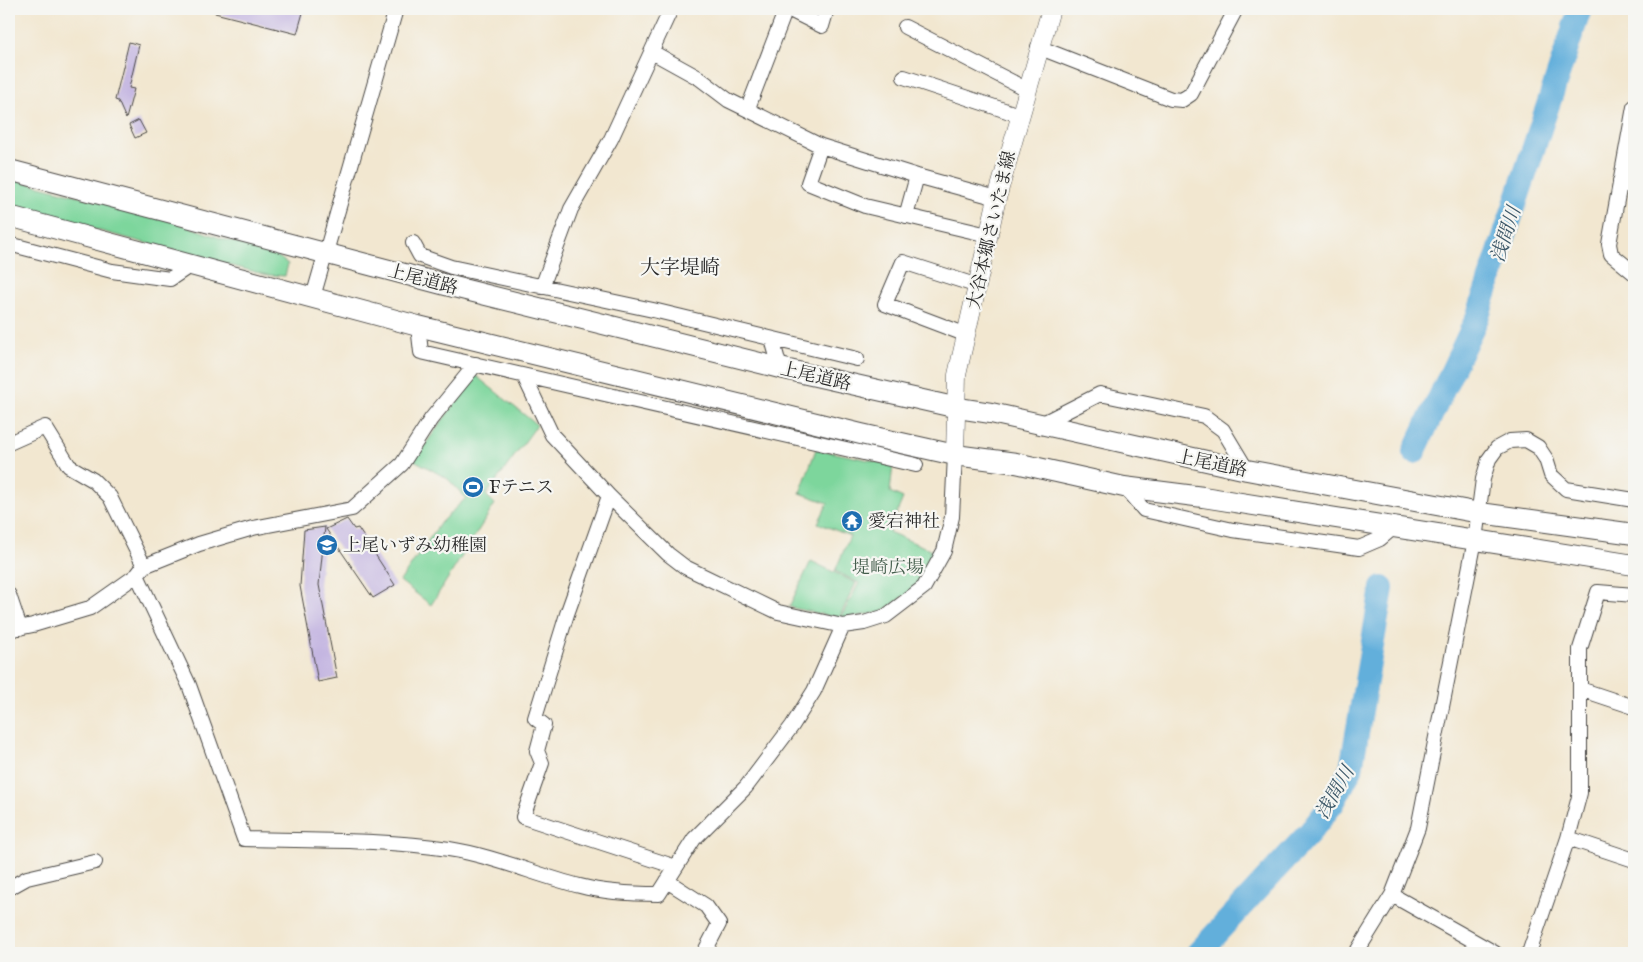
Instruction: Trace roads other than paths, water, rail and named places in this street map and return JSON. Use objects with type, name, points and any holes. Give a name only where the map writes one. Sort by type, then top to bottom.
[{"type":"highway","name":"上尾道路","points":[[9,170],[326,253],[448,276],[780,368],[958,408],[1041,424],[1247,470],[1480,513],[1634,534]]},
{"type":"highway","name":"上尾道路","points":[[9,216],[418,326],[861,434],[955,455],[1016,463],[1124,487],[1634,565]]},
{"type":"main road","name":"大谷本郷さいたま線","points":[[955,455],[958,408],[957,375],[997,198],[1038,47],[1051,9]]},
{"type":"street","points":[[313,297],[396,9]]},
{"type":"street","points":[[542,287],[571,209],[612,139],[671,9]]},
{"type":"street","points":[[748,108],[787,9],[822,26],[827,9]]},
{"type":"street","points":[[1038,47],[1171,99],[1182,100],[1191,94],[1236,9]]},
{"type":"street","points":[[905,27],[1026,89]]},
{"type":"street","points":[[652,52],[699,78],[728,100],[748,108],[821,146],[917,176],[997,198]]},
{"type":"street","points":[[904,77],[1019,115]]},
{"type":"street","points":[[1634,107],[1609,244],[1611,254],[1634,273]]},
{"type":"street","points":[[821,146],[808,183],[865,206],[988,235]]},
{"type":"street","points":[[906,216],[917,176]]},
{"type":"street","points":[[1620,181],[1634,187]]},
{"type":"street","points":[[413,243],[420,256],[448,276],[542,287],[856,359]]},
{"type":"street","points":[[9,244],[112,271],[170,279],[191,265]]},
{"type":"street","points":[[967,335],[885,304],[903,262],[978,286]]},
{"type":"street","points":[[418,326],[421,352],[916,465]]},
{"type":"street","points":[[772,339],[780,368]]},
{"type":"street","points":[[9,595],[14,629],[90,608],[141,571],[199,544],[253,528],[352,509],[402,464],[431,420],[476,364]]},
{"type":"street","points":[[524,376],[552,435],[609,496],[668,554],[685,567],[778,612],[843,626],[864,623],[886,616],[924,587],[944,551],[952,516],[955,455]]},
{"type":"street","points":[[1041,424],[1100,394],[1204,416],[1223,430],[1247,470]]},
{"type":"street","points":[[9,443],[45,427],[69,466],[93,480],[110,497],[190,685],[244,839],[382,843],[449,849],[485,857],[580,886],[624,894],[659,894],[694,839],[746,787],[792,726],[814,692],[843,626]]},
{"type":"street","points":[[850,451],[861,434]]},
{"type":"street","points":[[1356,953],[1392,895],[1418,828],[1475,540],[1483,479],[1489,459],[1498,448],[1510,440],[1526,440],[1538,447],[1546,459],[1551,475],[1566,489],[1634,500]]},
{"type":"street","points":[[1124,487],[1144,510],[1233,530],[1359,548],[1380,540],[1393,528]]},
{"type":"street","points":[[609,496],[566,614],[535,718],[544,725],[537,751],[542,763],[523,817],[676,867]]},
{"type":"street","points":[[1529,953],[1568,838],[1580,793],[1580,649],[1598,592],[1634,595]]},
{"type":"street","points":[[1580,689],[1634,707]]},
{"type":"street","points":[[1568,838],[1634,860]]},
{"type":"street","points":[[9,888],[27,878],[95,862]]},
{"type":"street","points":[[667,881],[706,906],[719,924],[704,953]]},
{"type":"street","points":[[1392,895],[1495,953]]},
{"type":"waterway","name":"浅間川","points":[[1414,452],[1477,318],[1580,9]]},
{"type":"waterway","name":"浅間川","points":[[1198,953],[1310,832],[1333,803],[1351,769],[1382,588]]},
{"type":"place","name":"Fテニス","points":[[473,487]]},
{"type":"place","name":"愛宕神社","points":[[852,521]]},
{"type":"place","name":"上尾いずみ幼稚園","points":[[327,545]]},
{"type":"district","name":"大字堤崎","points":[[680,267]]},
{"type":"park label","name":"堤崎広場","points":[[888,567]]}]
